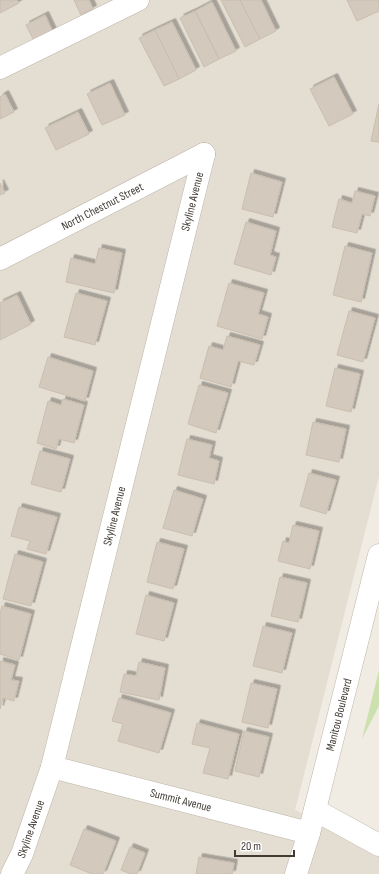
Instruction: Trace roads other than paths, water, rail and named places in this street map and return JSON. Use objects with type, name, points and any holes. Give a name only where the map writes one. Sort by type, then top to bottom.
[{"type":"street","points":[[0,68],[138,0]]},
{"type":"street","name":"North Chestnut Street","points":[[0,259],[204,154]]},
{"type":"street","name":"Skyline Avenue","points":[[12,874],[22,854],[52,766],[204,154]]},
{"type":"street","name":"Manitou Boulevard","points":[[296,874],[315,810],[379,555]]},
{"type":"street","name":"Summit Avenue","points":[[52,766],[309,833]]},
{"type":"street","points":[[315,810],[379,845]]}]
